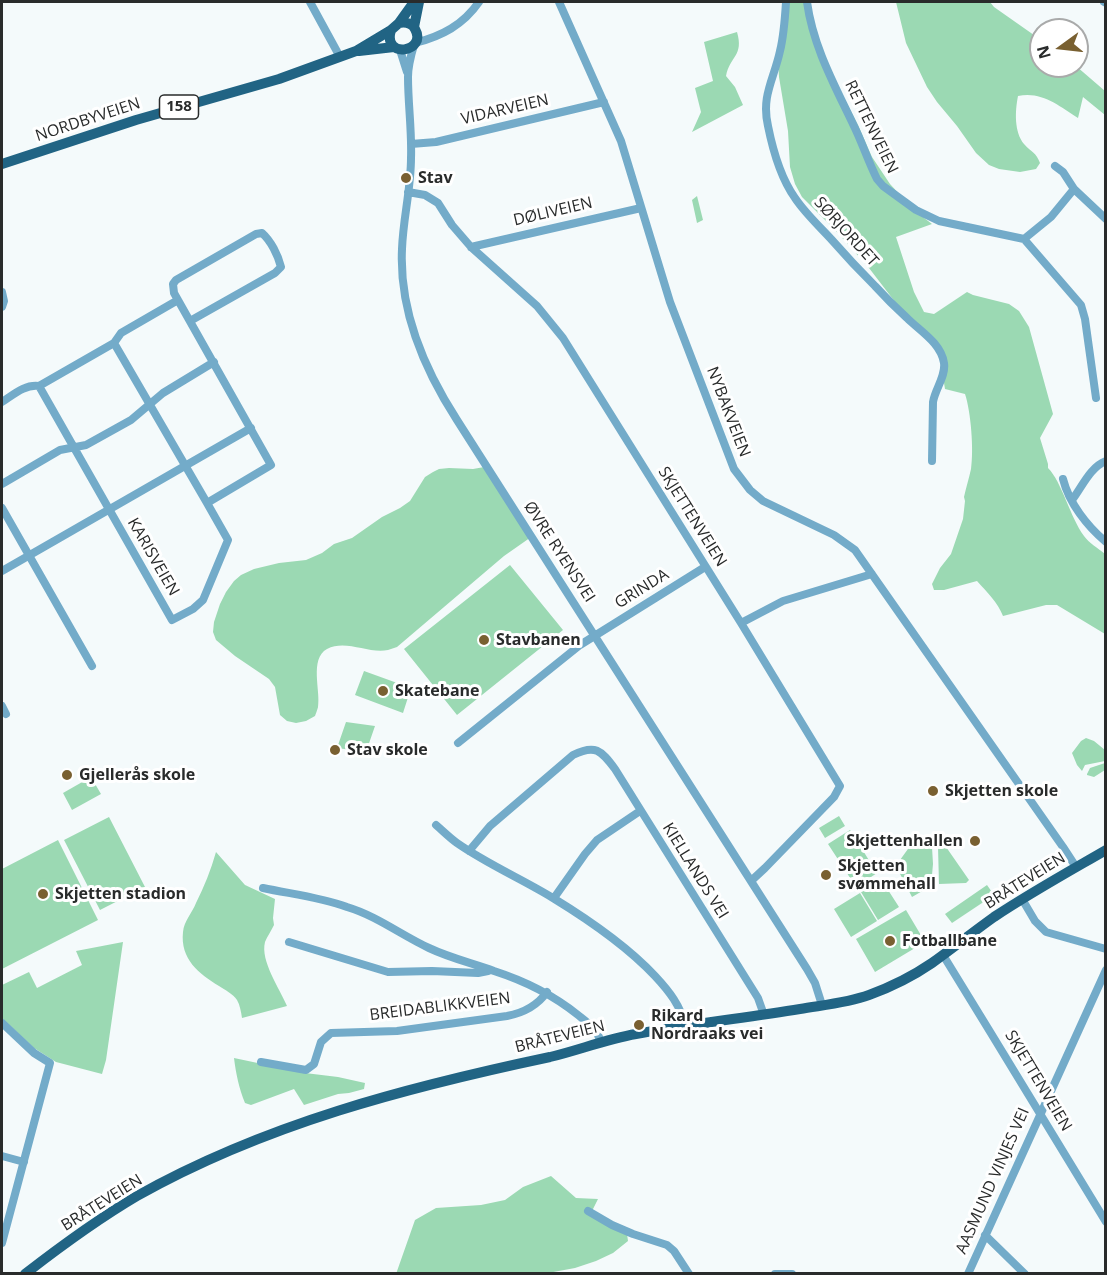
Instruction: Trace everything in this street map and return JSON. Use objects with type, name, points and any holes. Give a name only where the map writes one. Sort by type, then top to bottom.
[{"type":"main road","name":"158","points":[[395,26],[414,2]]},
{"type":"main road","points":[[415,44],[419,2]]},
{"type":"main road","points":[[397,48],[390,40],[395,26],[409,23],[415,29]]},
{"type":"main road","name":"NORDBYVEIEN","points":[[2,164],[165,111],[279,79],[356,51],[395,26]]},
{"type":"main road","name":"158","points":[[397,48],[407,49],[415,44]]},
{"type":"main road","name":"NORDBYVEIEN","points":[[356,51],[397,48]]},
{"type":"main road","name":"BRÅTEVEIEN","points":[[25,1274],[81,1232],[137,1197],[194,1168],[264,1137],[320,1117],[396,1094],[636,1034],[764,1015],[872,994],[913,975],[991,919],[1106,850]]},
{"type":"street","points":[[310,2],[340,57]]},
{"type":"street","points":[[415,44],[453,28],[479,2]]},
{"type":"street","name":"NYBAKVEIEN","points":[[559,2],[621,141],[670,302],[734,469],[750,490],[763,501],[834,535],[855,550],[1076,867]]},
{"type":"street","name":"SØRJORDET","points":[[786,2],[784,34],[765,102],[768,127],[776,157],[787,184],[809,216],[879,291],[929,337],[941,354],[944,364],[943,374],[933,402],[932,461]]},
{"type":"street","name":"RETTENVEIEN","points":[[807,2],[809,18],[824,64],[872,169],[883,186],[916,210],[939,222],[1024,240]]},
{"type":"street","points":[[415,29],[441,34]]},
{"type":"street","name":"ØVRE RYENSVEI","points":[[415,44],[408,75],[411,144],[402,238],[402,267],[409,314],[422,354],[448,406],[811,976],[822,1005]]},
{"type":"street","name":"ØVRE RYENSVEI","points":[[397,48],[408,75]]},
{"type":"street","name":"VIDARVEIEN","points":[[411,144],[436,142],[604,102]]},
{"type":"street","points":[[1055,165],[1063,172],[1074,189],[1106,219]]},
{"type":"street","points":[[1074,189],[1051,217],[1024,240],[1081,305],[1096,398]]},
{"type":"street","name":"SKJETTENVEIEN","points":[[408,192],[435,200],[471,247],[537,306],[563,338],[840,786],[834,797],[751,881]]},
{"type":"street","name":"DØLIVEIEN","points":[[471,247],[641,207]]},
{"type":"street","points":[[190,321],[275,273],[281,267],[279,259],[262,233],[256,234],[177,280],[172,288],[178,300],[271,465],[207,503]]},
{"type":"street","points":[[2,292],[4,301],[2,307]]},
{"type":"street","points":[[2,402],[27,387],[39,386],[114,343],[122,333],[178,300]]},
{"type":"street","name":"KARISVEIEN","points":[[39,386],[172,620],[192,609],[203,600],[228,540],[114,343]]},
{"type":"street","points":[[2,484],[60,450],[86,445],[131,420],[163,393],[214,362]]},
{"type":"street","name":"KARISVEIEN","points":[[2,571],[251,428]]},
{"type":"street","points":[[1072,500],[1093,470],[1106,461]]},
{"type":"street","points":[[1063,479],[1072,500],[1089,526],[1106,542]]},
{"type":"street","points":[[2,507],[92,666]]},
{"type":"street","name":"GRINDA","points":[[459,743],[580,645],[705,567]]},
{"type":"street","points":[[741,623],[783,601],[872,574]]},
{"type":"street","name":"KIELLANDS VEI","points":[[469,851],[490,826],[573,755],[585,749],[593,749],[605,756],[758,998],[764,1015]]},
{"type":"street","points":[[554,898],[597,840],[640,811]]},
{"type":"street","points":[[436,825],[469,851],[554,898],[603,930],[648,968],[664,985],[676,1001],[685,1026]]},
{"type":"street","points":[[262,888],[313,897],[349,907],[457,960],[523,981],[562,1002],[592,1026],[601,1042]]},
{"type":"street","points":[[1022,899],[1035,921],[1046,932],[1106,949]]},
{"type":"street","points":[[289,942],[388,972],[478,973],[492,970]]},
{"type":"street","name":"SKJETTENVEIEN","points":[[943,955],[1106,1222]]},
{"type":"street","name":"AASMUND VINJES VEI","points":[[968,1274],[1106,970]]},
{"type":"street","name":"BREIDABLIKKVEIEN","points":[[261,1062],[306,1070],[314,1064],[321,1042],[331,1033],[398,1031],[512,1015],[534,1005],[547,992]]},
{"type":"street","points":[[2,1023],[34,1053],[50,1064],[2,1243]]},
{"type":"street","points":[[2,1156],[24,1162]]},
{"type":"street","points":[[588,1211],[612,1225],[667,1245],[674,1251],[689,1274]]},
{"type":"street","points":[[985,1235],[1025,1274]]},
{"type":"street","points":[[775,1274],[792,1274]]},
{"type":"green space","points":[[787,2],[804,2],[817,45],[872,157],[890,184],[915,211],[932,224],[896,237],[914,292],[924,312],[934,314],[967,292],[1009,304],[1019,311],[1029,327],[1053,414],[1040,438],[1048,468],[1058,482],[1084,536],[1105,554],[1105,634],[1057,605],[1046,605],[1003,616],[995,602],[977,581],[944,590],[934,590],[932,584],[940,568],[951,554],[963,519],[964,497],[971,469],[971,431],[965,394],[945,389],[939,352],[902,311],[869,268],[802,197],[795,184],[790,167],[788,131],[778,61]]},
{"type":"green space","points":[[896,2],[990,2],[1029,32],[1029,78],[1089,77],[1105,91],[1105,115],[1083,97],[1078,118],[1043,98],[1018,96],[1016,115],[1018,134],[1040,163],[1036,169],[1020,172],[999,169],[989,165],[976,153],[937,102],[927,87],[906,43]]},
{"type":"green space","points":[[737,32],[738,51],[726,76],[735,87],[743,105],[692,132],[701,112],[695,88],[713,81],[704,42]]},
{"type":"green space","points":[[697,196],[703,220],[697,223],[692,200]]},
{"type":"green space","points":[[490,466],[534,535],[504,556],[397,647],[380,651],[349,646],[334,646],[327,649],[318,660],[319,700],[315,716],[296,723],[287,721],[280,715],[275,687],[269,679],[216,640],[213,632],[214,622],[220,604],[234,581],[254,569],[306,560],[322,553],[334,544],[352,538],[410,501],[425,477],[439,469],[473,469]]},
{"type":"green space","name":"Stavbanen","points":[[510,565],[563,630],[457,715],[404,649]]},
{"type":"green space","name":"Skatebane","points":[[364,671],[411,688],[403,713],[355,695]]},
{"type":"green space","points":[[346,722],[375,726],[366,752],[337,748]]},
{"type":"green space","points":[[1086,738],[1105,750],[1105,761],[1085,765],[1082,771],[1072,753]]},
{"type":"green space","points":[[1105,763],[1105,770],[1094,777],[1087,775],[1090,768]]},
{"type":"green space","points":[[91,777],[101,794],[72,810],[63,793]]},
{"type":"green space","points":[[839,816],[845,826],[825,838],[819,828]]},
{"type":"green space","points":[[109,817],[145,887],[100,910],[64,840]]},
{"type":"green space","points":[[850,830],[877,873],[856,887],[828,844]]},
{"type":"green space","name":"Skjetten stadion","points":[[58,840],[98,920],[2,969],[2,869]]},
{"type":"green space","points":[[913,842],[921,847],[932,847],[933,864],[931,886],[912,897],[897,868]]},
{"type":"green space","points":[[944,844],[969,880],[966,883],[939,884],[938,847]]},
{"type":"green space","points":[[216,852],[245,885],[275,899],[274,925],[265,942],[264,950],[271,975],[287,1006],[242,1018],[235,998],[198,971],[188,958],[183,942],[184,928],[205,885]]},
{"type":"green space","points":[[881,879],[899,907],[878,920],[861,892]]},
{"type":"green space","points":[[987,885],[994,895],[952,923],[945,914]]},
{"type":"green space","points":[[860,893],[877,921],[851,937],[834,909]]},
{"type":"green space","name":"Fotballbane","points":[[906,910],[925,942],[875,972],[856,939]]},
{"type":"green space","points":[[123,942],[102,1074],[56,1062],[34,1048],[2,1018],[2,985],[29,972],[37,988],[82,965],[76,951]]},
{"type":"green space","points":[[234,1058],[365,1083],[364,1089],[338,1094],[304,1105],[294,1089],[251,1105],[245,1103]]},
{"type":"green space","points":[[551,1176],[576,1198],[598,1199],[591,1213],[627,1234],[628,1241],[613,1253],[596,1261],[548,1273],[396,1274],[415,1220],[436,1208],[481,1205],[505,1200],[523,1187]]},
{"type":"place","name":"Stav","points":[[406,178]]},
{"type":"place","name":"Stavbanen","points":[[484,640]]},
{"type":"place","name":"Skatebane","points":[[383,691]]},
{"type":"place","name":"Stav skole","points":[[335,750]]},
{"type":"place","name":"Gjellerås skole","points":[[67,775]]},
{"type":"place","name":"Skjetten skole","points":[[933,791]]},
{"type":"place","name":"Skjettenhallen","points":[[975,841]]},
{"type":"place","name":"Skjetten svømmehall","points":[[826,875]]},
{"type":"place","name":"Skjetten stadion","points":[[43,894]]},
{"type":"place","name":"Fotballbane","points":[[890,941]]},
{"type":"place","name":"Rikard Nordraaks vei","points":[[639,1025]]}]
